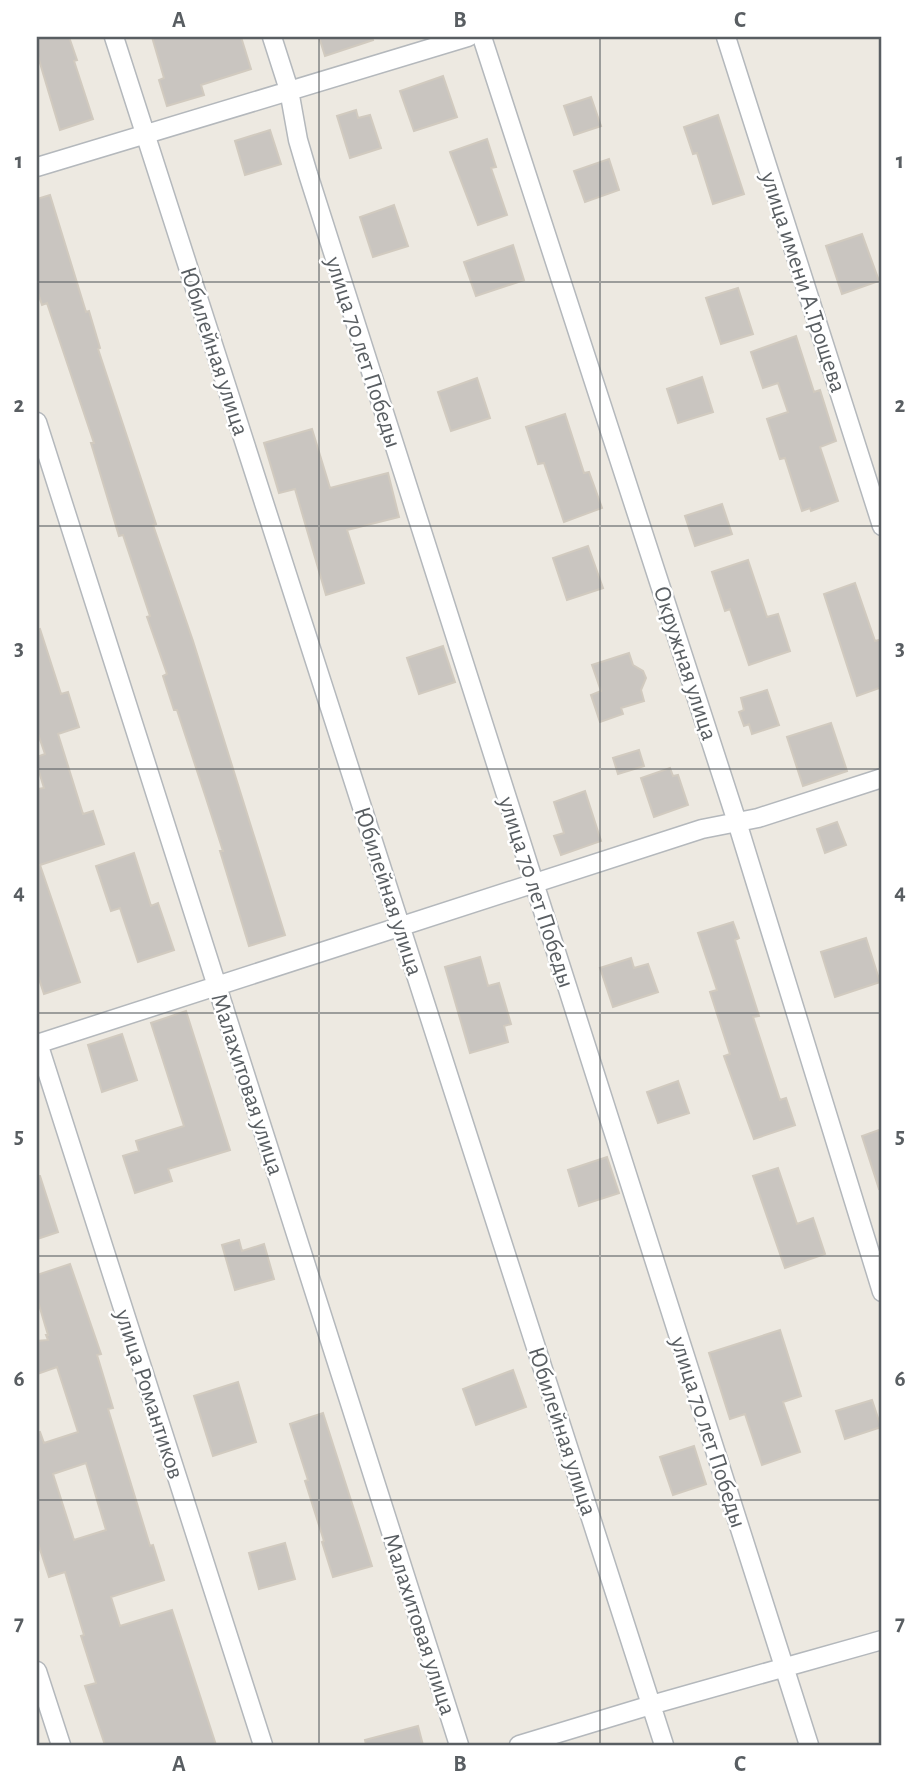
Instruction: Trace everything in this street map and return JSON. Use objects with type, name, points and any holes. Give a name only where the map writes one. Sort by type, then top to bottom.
[{"type":"street","name":"Юбилейная улица","points":[[114,37],[664,1745]]},
{"type":"street","name":"улица 70 лет Победы","points":[[272,37],[289,90],[298,140],[308,174],[809,1745]]},
{"type":"street","points":[[37,167],[468,37]]},
{"type":"street","name":"Окружная улица","points":[[482,37],[737,822],[882,1292]]},
{"type":"street","name":"улица имени А.Трощева","points":[[726,37],[882,526]]},
{"type":"street","name":"Малахитовая улица","points":[[37,422],[459,1745]]},
{"type":"street","points":[[37,1044],[702,829],[758,818],[882,778]]},
{"type":"street","name":"улица Романтиков","points":[[37,1044],[263,1745]]},
{"type":"street","points":[[519,1745],[882,1640]]},
{"type":"street","points":[[37,1671],[61,1745]]},
{"type":"building","points":[[37,37],[69,37],[93,119],[60,130],[37,53]]},
{"type":"building","points":[[152,37],[241,37],[251,69],[201,85],[204,95],[167,106],[159,80],[164,78]]},
{"type":"building","points":[[319,37],[372,37],[373,40],[325,56]]},
{"type":"building","points":[[443,76],[457,117],[414,131],[400,91]]},
{"type":"building","points":[[591,97],[601,126],[574,135],[564,106]]},
{"type":"building","points":[[356,110],[358,118],[370,115],[381,148],[350,158],[337,116]]},
{"type":"building","points":[[718,115],[744,194],[713,204],[697,153],[693,154],[684,127]]},
{"type":"building","points":[[270,130],[281,164],[245,175],[235,141]]},
{"type":"building","points":[[487,139],[496,167],[491,168],[507,215],[478,225],[450,152]]},
{"type":"building","points":[[609,159],[619,190],[585,202],[574,171]]},
{"type":"building","points":[[50,195],[285,935],[249,946],[220,851],[223,851],[177,710],[174,710],[163,676],[167,674],[147,617],[150,616],[123,535],[119,536],[91,443],[94,443],[47,303],[42,305],[37,290],[37,199]]},
{"type":"building","points":[[394,205],[408,246],[373,257],[360,217]]},
{"type":"building","points":[[862,234],[879,281],[842,294],[826,246]]},
{"type":"building","points":[[513,245],[524,280],[476,296],[464,262]]},
{"type":"building","points":[[738,288],[753,334],[721,344],[706,298]]},
{"type":"building","points":[[796,336],[814,392],[820,390],[836,441],[820,447],[838,501],[811,511],[810,508],[802,511],[785,458],[780,459],[767,419],[788,412],[778,383],[763,388],[751,352]]},
{"type":"building","points":[[702,377],[713,412],[678,423],[667,389]]},
{"type":"building","points":[[477,378],[490,418],[451,431],[438,392]]},
{"type":"building","points":[[565,414],[584,473],[589,472],[602,508],[564,522],[544,463],[538,464],[526,427]]},
{"type":"building","points":[[312,429],[330,488],[388,473],[399,517],[347,530],[364,583],[326,595],[295,489],[279,493],[264,443]]},
{"type":"building","points":[[722,504],[732,534],[695,546],[685,516]]},
{"type":"building","points":[[588,546],[603,588],[567,600],[553,558]]},
{"type":"building","points":[[748,560],[767,617],[778,614],[790,651],[749,665],[730,609],[725,611],[712,572]]},
{"type":"building","points":[[855,583],[875,641],[882,639],[882,687],[857,696],[824,594]]},
{"type":"building","points":[[40,629],[61,694],[68,692],[79,727],[58,734],[83,814],[93,811],[104,844],[40,865],[80,982],[44,994],[37,973],[37,789],[44,788],[37,757],[45,754],[37,731],[37,630]]},
{"type":"building","points":[[443,646],[455,682],[419,694],[407,658]]},
{"type":"building","points":[[629,653],[633,665],[643,671],[646,678],[641,690],[644,701],[621,708],[623,714],[600,722],[591,695],[601,691],[592,665]]},
{"type":"building","points":[[767,690],[779,725],[752,734],[749,724],[744,726],[739,712],[744,710],[741,698]]},
{"type":"building","points":[[831,723],[847,771],[803,786],[787,737]]},
{"type":"building","points":[[639,750],[644,766],[618,774],[613,758]]},
{"type":"building","points":[[670,768],[673,776],[678,775],[688,805],[654,817],[641,778]]},
{"type":"building","points":[[585,791],[601,841],[561,855],[554,836],[564,833],[554,802]]},
{"type":"building","points":[[837,822],[846,845],[825,853],[817,829]]},
{"type":"building","points":[[134,853],[151,906],[158,903],[174,950],[138,962],[120,908],[111,911],[96,866]]},
{"type":"building","points":[[733,922],[739,938],[735,940],[759,1016],[753,1017],[780,1100],[786,1098],[795,1125],[754,1139],[724,1056],[730,1054],[710,992],[717,990],[698,933]]},
{"type":"building","points":[[866,938],[880,982],[835,997],[821,952]]},
{"type":"building","points":[[480,957],[488,986],[499,983],[511,1024],[504,1026],[508,1042],[470,1053],[445,967]]},
{"type":"building","points":[[631,958],[634,968],[648,964],[658,992],[613,1007],[600,968]]},
{"type":"building","points":[[186,1011],[230,1150],[168,1169],[172,1181],[135,1193],[123,1156],[139,1151],[136,1141],[184,1126],[151,1023]]},
{"type":"building","points":[[122,1034],[137,1080],[102,1092],[88,1045]]},
{"type":"building","points":[[678,1081],[689,1113],[658,1123],[647,1092]]},
{"type":"building","points":[[882,1129],[882,1188],[879,1189],[862,1136]]},
{"type":"building","points":[[607,1157],[619,1193],[579,1206],[568,1170]]},
{"type":"building","points":[[778,1168],[797,1224],[813,1218],[825,1254],[785,1268],[753,1176]]},
{"type":"building","points":[[37,1176],[40,1176],[58,1232],[37,1239]]},
{"type":"building","points":[[239,1240],[242,1251],[264,1244],[274,1279],[235,1290],[222,1245]]},
{"type":"building","points":[[70,1264],[101,1354],[97,1355],[113,1408],[108,1409],[150,1546],[153,1545],[164,1580],[111,1597],[120,1626],[172,1610],[216,1745],[105,1745],[85,1686],[96,1683],[65,1572],[49,1577],[37,1540],[37,1433],[40,1432],[44,1443],[78,1432],[57,1367],[37,1374],[37,1341],[48,1340],[48,1335],[37,1298],[37,1275]],"holes":[[[86,1463],[106,1530],[74,1540],[53,1474]]]},
{"type":"building","points":[[780,1330],[801,1396],[783,1402],[800,1452],[762,1465],[745,1414],[730,1419],[709,1353]]},
{"type":"building","points":[[513,1370],[526,1407],[476,1425],[463,1389]]},
{"type":"building","points":[[238,1382],[256,1442],[213,1456],[194,1396]]},
{"type":"building","points":[[872,1400],[881,1427],[845,1439],[836,1411]]},
{"type":"building","points":[[323,1413],[372,1566],[333,1577],[305,1481],[308,1480],[290,1424]]},
{"type":"building","points":[[694,1446],[706,1484],[673,1495],[660,1457]]},
{"type":"building","points":[[285,1543],[295,1579],[259,1589],[249,1553]]},
{"type":"building","points":[[418,1726],[423,1745],[366,1745],[365,1740]]}]
